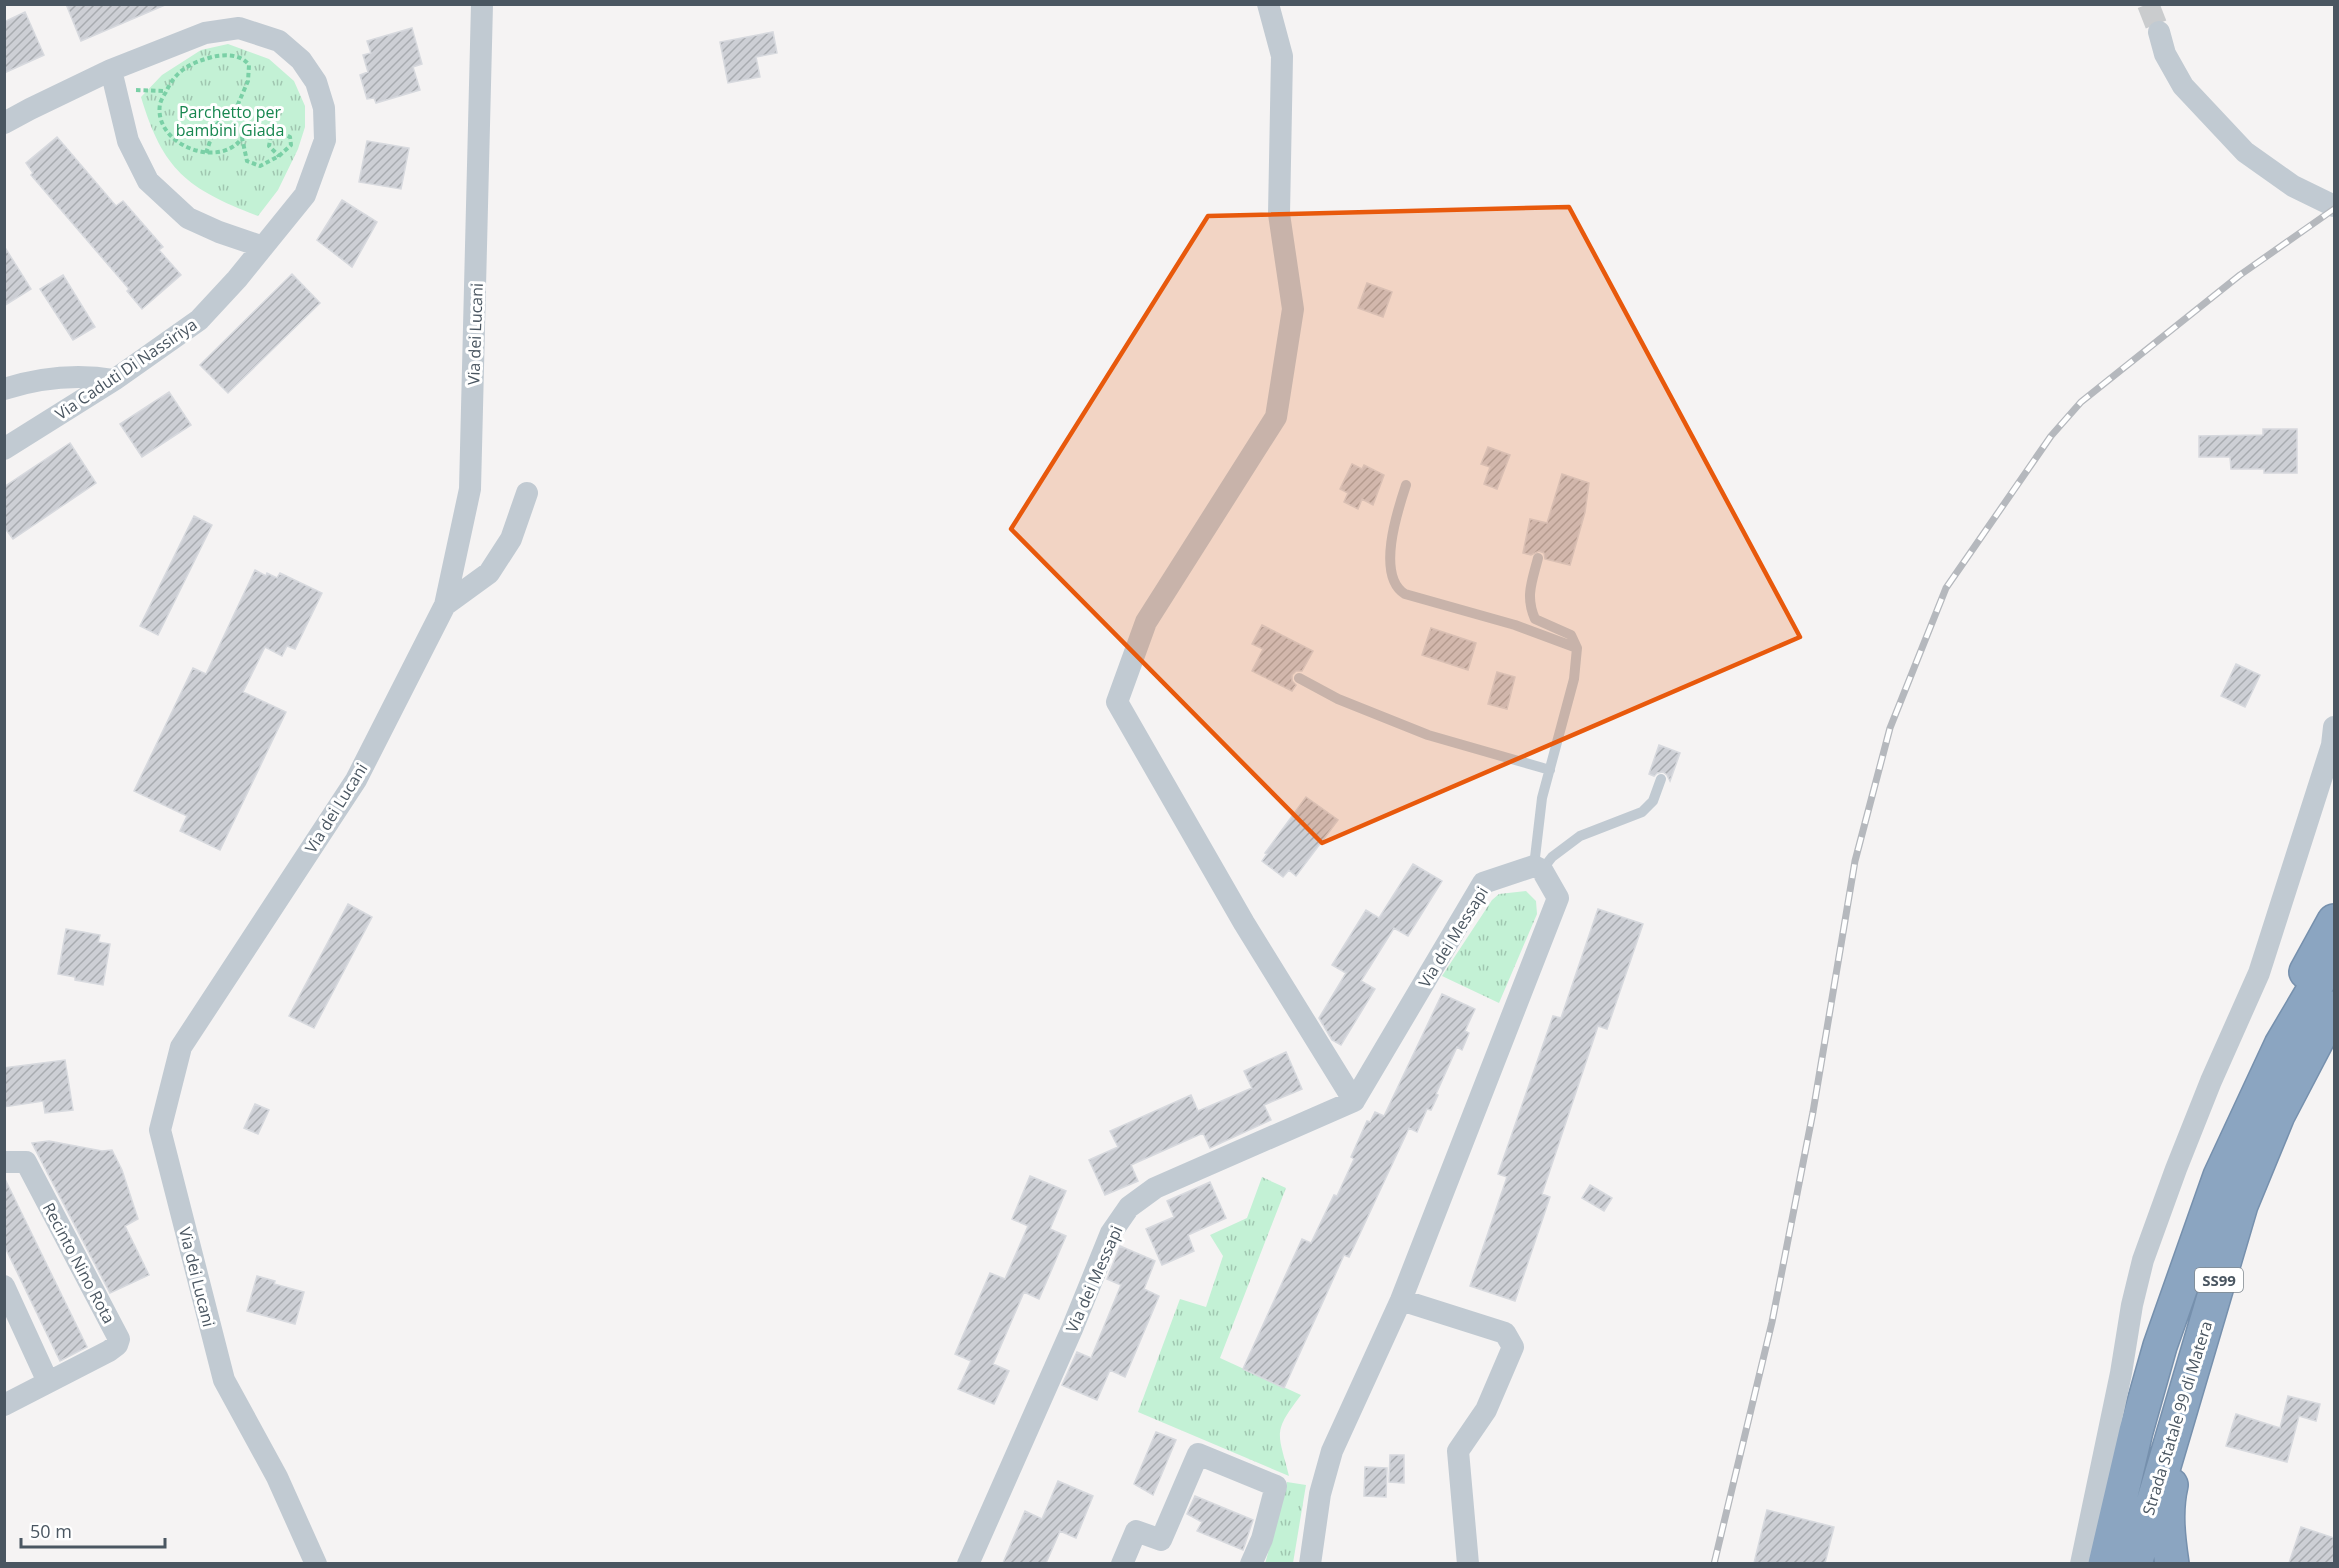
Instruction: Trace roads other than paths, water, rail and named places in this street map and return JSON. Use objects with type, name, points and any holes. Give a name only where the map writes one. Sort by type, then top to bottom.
[{"type":"highway","points":[[2220,1176],[2226,1132],[2245,1088],[2279,1018],[2325,942],[2334,921]]},
{"type":"highway","name":"SS99","points":[[2105,1563],[2136,1431],[2160,1346],[2220,1176],[2281,1045],[2334,955]]},
{"type":"highway","name":"Strada Statale 99 di Matera","points":[[2135,1563],[2241,1205],[2278,1115],[2334,1008]]},
{"type":"highway","points":[[2172,1563],[2168,1535],[2168,1498],[2223,1266],[2241,1205]]},
{"type":"street","name":"Via dei Lucani","points":[[316,1563],[277,1477],[224,1380],[160,1130],[181,1047],[356,780],[445,605],[470,489],[482,4]]},
{"type":"street","points":[[1268,4],[1282,56],[1279,214],[1293,309],[1276,417],[1146,622],[1117,702],[1245,923],[1354,1101]]},
{"type":"street","name":"Via Caduti Di Nassiriya","points":[[4,123],[111,70],[205,33],[239,28],[279,41],[301,60],[316,82],[324,108],[325,140],[304,195],[237,279],[199,320],[114,380],[4,449]]},
{"type":"street","points":[[2159,32],[2165,54],[2183,86],[2245,152],[2293,186],[2334,206]]},
{"type":"street","points":[[111,70],[128,141],[148,181],[188,218],[219,232],[263,246]]},
{"type":"street","points":[[4,389],[58,378],[98,377],[114,380]]},
{"type":"street","points":[[445,605],[489,573],[511,539],[527,493]]},
{"type":"street","points":[[2081,1563],[2143,1260],[2211,1081],[2259,973],[2332,746],[2334,727]]},
{"type":"street","points":[[1310,1563],[1320,1494],[1332,1451],[1401,1300],[1558,898],[1538,868]]},
{"type":"street","name":"Via dei Messapi","points":[[968,1563],[1072,1329],[1111,1233],[1129,1207],[1155,1188],[1354,1101],[1483,883],[1538,868]]},
{"type":"street","name":"Recinto Nino Rota","points":[[4,1162],[26,1162],[119,1339],[117,1345],[109,1351],[4,1405]]},
{"type":"street","points":[[4,1286],[48,1382]]},
{"type":"street","points":[[1401,1300],[1505,1334],[1513,1347],[1486,1410],[1458,1451],[1468,1563]]},
{"type":"street","points":[[1122,1563],[1136,1531],[1161,1540],[1198,1454],[1276,1486],[1262,1539],[1251,1563]]},
{"type":"lane","points":[[1406,485],[1393,531],[1390,567],[1397,589],[1405,594],[1502,621],[1577,648]]},
{"type":"lane","points":[[1538,558],[1529,605],[1535,619],[1571,635],[1577,648],[1574,679],[1542,798],[1538,868]]},
{"type":"lane","points":[[1299,678],[1338,699],[1428,735],[1550,770]]},
{"type":"lane","points":[[1538,868],[1580,836],[1642,812],[1653,801],[1661,778]]},
{"type":"tunnel","points":[[2148,4],[2159,32]]},
{"type":"railway","points":[[1714,1564],[1772,1322],[1813,1112],[1855,861],[1890,728],[1946,588],[2051,436],[2081,402],[2240,275],[2334,209]]},
{"type":"park label","name":"Parchetto per bambini Giada","points":[[230,121]]}]
